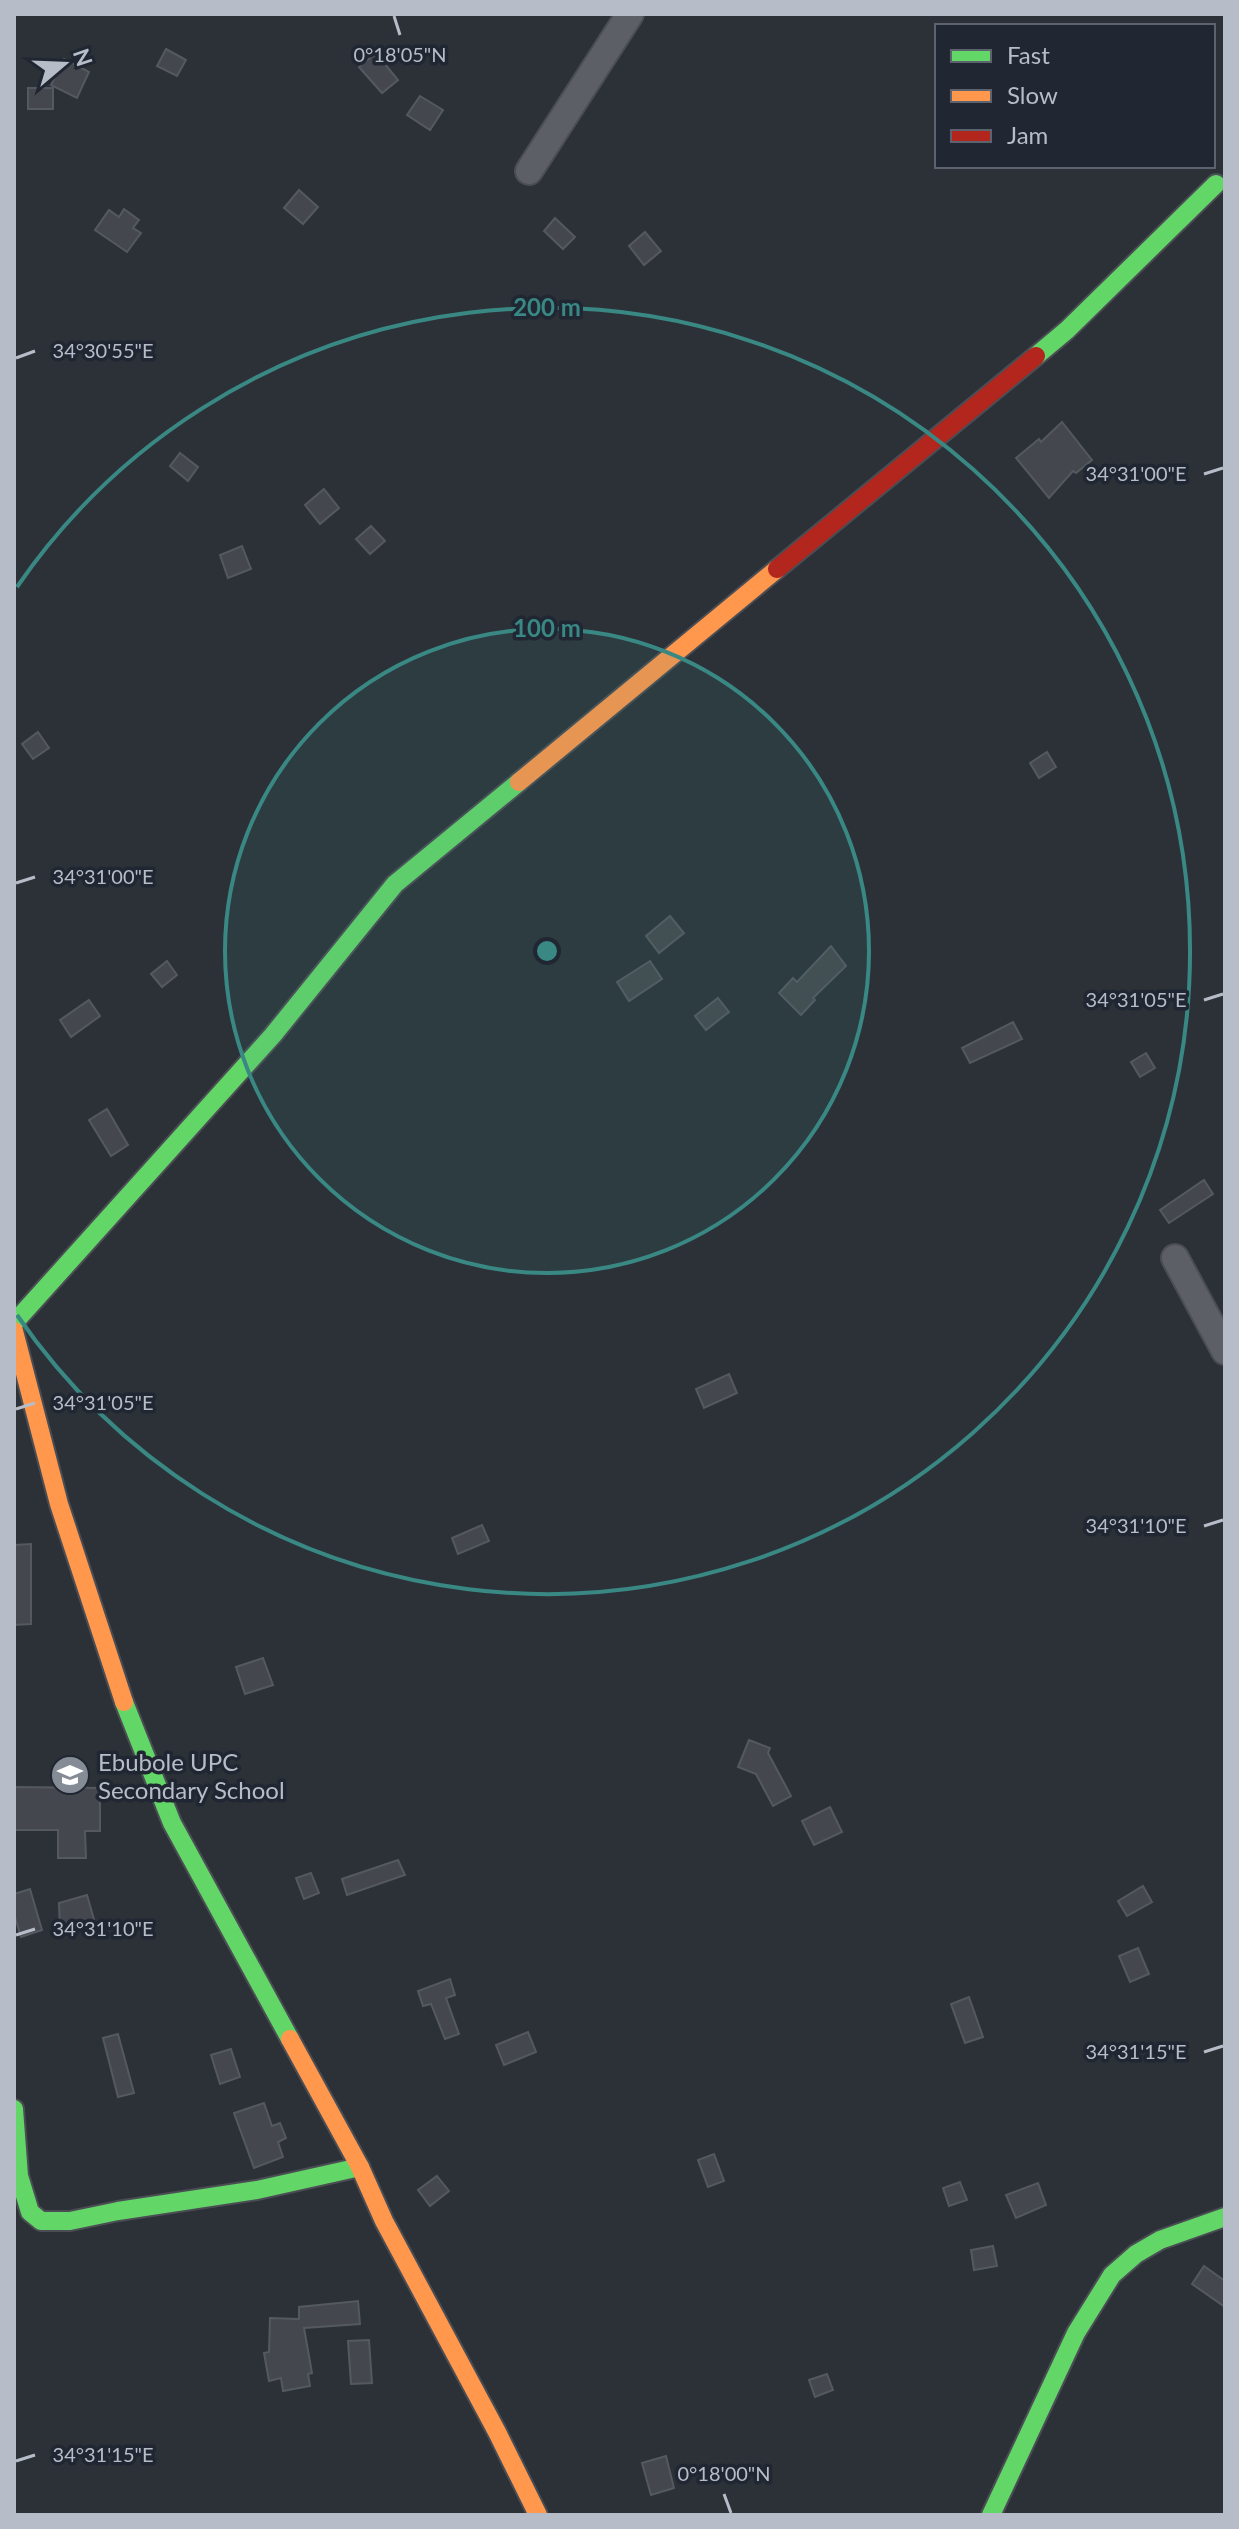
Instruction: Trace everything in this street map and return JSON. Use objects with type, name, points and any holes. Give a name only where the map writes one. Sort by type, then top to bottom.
[{"type":"street","points":[[529,171],[630,14]]},
{"type":"street","points":[[14,1323],[273,1035],[395,884],[1067,330],[1216,184]]},
{"type":"street","points":[[1175,1258],[1225,1351]]},
{"type":"street","points":[[14,1331],[59,1504],[86,1591],[114,1675],[167,1810],[360,2167],[384,2221],[538,2515]]},
{"type":"street","points":[[14,2109],[19,2176],[30,2212],[41,2221],[70,2221],[257,2190],[360,2167]]},
{"type":"street","points":[[991,2515],[1089,2310],[1106,2284],[1123,2263],[1147,2248],[1171,2235],[1225,2217]]},
{"type":"building","points":[[166,49],[186,60],[177,76],[157,66]]},
{"type":"building","points":[[376,53],[398,80],[382,93],[359,67]]},
{"type":"building","points":[[64,59],[89,72],[77,98],[51,85]]},
{"type":"building","points":[[28,88],[53,88],[53,109],[28,109]]},
{"type":"building","points":[[420,96],[443,110],[430,130],[407,115]]},
{"type":"building","points":[[299,190],[318,207],[303,224],[284,208]]},
{"type":"building","points":[[124,209],[139,220],[133,228],[141,233],[127,252],[95,230],[109,210],[119,217]]},
{"type":"building","points":[[555,218],[575,237],[563,249],[544,231]]},
{"type":"building","points":[[645,232],[661,251],[644,265],[629,246]]},
{"type":"building","points":[[1062,422],[1092,460],[1076,473],[1073,471],[1049,498],[1016,458],[1039,439],[1041,442]]},
{"type":"building","points":[[180,453],[198,467],[188,481],[170,466]]},
{"type":"building","points":[[324,489],[339,508],[320,524],[305,505]]},
{"type":"building","points":[[371,526],[385,541],[370,554],[356,539]]},
{"type":"building","points":[[242,546],[251,569],[228,578],[220,555]]},
{"type":"building","points":[[38,732],[49,748],[33,759],[22,744]]},
{"type":"building","points":[[1047,752],[1056,767],[1039,778],[1030,763]]},
{"type":"building","points":[[670,916],[684,933],[659,953],[646,936]]},
{"type":"building","points":[[831,946],[846,966],[813,998],[815,1000],[801,1015],[779,993],[793,978],[797,982]]},
{"type":"building","points":[[167,961],[177,975],[162,987],[151,974]]},
{"type":"building","points":[[650,961],[662,979],[629,1001],[617,982]]},
{"type":"building","points":[[718,998],[729,1012],[706,1030],[695,1016]]},
{"type":"building","points":[[89,1000],[100,1016],[71,1037],[60,1020]]},
{"type":"building","points":[[1013,1022],[1022,1039],[970,1063],[962,1048]]},
{"type":"building","points":[[1146,1053],[1155,1068],[1140,1077],[1131,1062]]},
{"type":"building","points":[[107,1109],[128,1145],[111,1156],[89,1120]]},
{"type":"building","points":[[1204,1180],[1213,1194],[1169,1223],[1160,1210]]},
{"type":"building","points":[[729,1374],[737,1393],[704,1408],[696,1389]]},
{"type":"building","points":[[482,1525],[489,1541],[458,1554],[452,1538]]},
{"type":"building","points":[[31,1544],[31,1624],[14,1625],[14,1545]]},
{"type":"building","points":[[263,1658],[273,1685],[245,1694],[236,1667]]},
{"type":"building","points":[[749,1740],[770,1748],[768,1753],[791,1796],[773,1806],[756,1774],[738,1767]]},
{"type":"building","points":[[14,1787],[100,1788],[100,1831],[85,1831],[86,1858],[58,1858],[58,1830],[14,1830]]},
{"type":"building","points":[[830,1807],[842,1832],[814,1845],[802,1821]]},
{"type":"building","points":[[398,1860],[405,1875],[347,1895],[342,1879]]},
{"type":"building","points":[[311,1873],[319,1893],[304,1899],[296,1878]]},
{"type":"building","points":[[1143,1886],[1152,1902],[1127,1916],[1118,1901]]},
{"type":"building","points":[[30,1889],[42,1930],[21,1937],[14,1914],[14,1894]]},
{"type":"building","points":[[87,1895],[95,1923],[60,1933],[59,1903]]},
{"type":"building","points":[[1138,1948],[1149,1974],[1130,1982],[1119,1956]]},
{"type":"building","points":[[450,1979],[455,1995],[446,1998],[459,2034],[445,2039],[431,2004],[423,2006],[418,1991]]},
{"type":"building","points":[[969,1997],[983,2037],[965,2043],[951,2004]]},
{"type":"building","points":[[528,2032],[536,2052],[504,2065],[496,2045]]},
{"type":"building","points":[[118,2034],[134,2093],[118,2097],[103,2038]]},
{"type":"building","points":[[231,2049],[240,2077],[220,2084],[211,2055]]},
{"type":"building","points":[[264,2103],[272,2126],[280,2123],[286,2138],[278,2142],[283,2157],[254,2168],[234,2113]]},
{"type":"building","points":[[714,2154],[724,2181],[708,2187],[698,2160]]},
{"type":"building","points":[[437,2176],[449,2191],[430,2206],[418,2190]]},
{"type":"building","points":[[960,2182],[967,2200],[949,2206],[943,2188]]},
{"type":"building","points":[[1038,2183],[1046,2205],[1016,2218],[1006,2195]]},
{"type":"building","points":[[993,2246],[997,2266],[974,2270],[971,2250]]},
{"type":"building","points":[[1204,2266],[1225,2281],[1225,2307],[1192,2284]]},
{"type":"building","points":[[358,2301],[360,2324],[304,2328],[312,2373],[308,2374],[310,2386],[283,2391],[281,2378],[269,2381],[264,2353],[269,2352],[270,2318],[299,2319],[299,2307]]},
{"type":"building","points":[[369,2340],[372,2383],[351,2384],[348,2341]]},
{"type":"building","points":[[827,2374],[833,2390],[815,2397],[809,2380]]},
{"type":"building","points":[[666,2456],[674,2488],[651,2495],[642,2463]]},
{"type":"traffic: fast","points":[[1036,356],[1067,330],[1216,184]]},
{"type":"traffic: fast","points":[[14,1323],[273,1035],[395,884],[519,782]]},
{"type":"traffic: fast","points":[[124,1702],[172,1823],[290,2039]]},
{"type":"traffic: fast","points":[[14,2109],[19,2176],[30,2212],[41,2221],[70,2221],[257,2190],[360,2167]]},
{"type":"traffic: fast","points":[[991,2515],[1076,2333],[1112,2275],[1136,2254],[1160,2240],[1225,2217]]},
{"type":"traffic: slow","points":[[519,782],[777,569]]},
{"type":"traffic: slow","points":[[14,1331],[59,1504],[124,1702]]},
{"type":"traffic: slow","points":[[290,2039],[360,2167],[384,2221],[538,2515]]},
{"type":"traffic: jam","points":[[777,569],[1036,356]]},
{"type":"place","name":"Ebubole UPC Secondary School","points":[[70,1775]]}]
